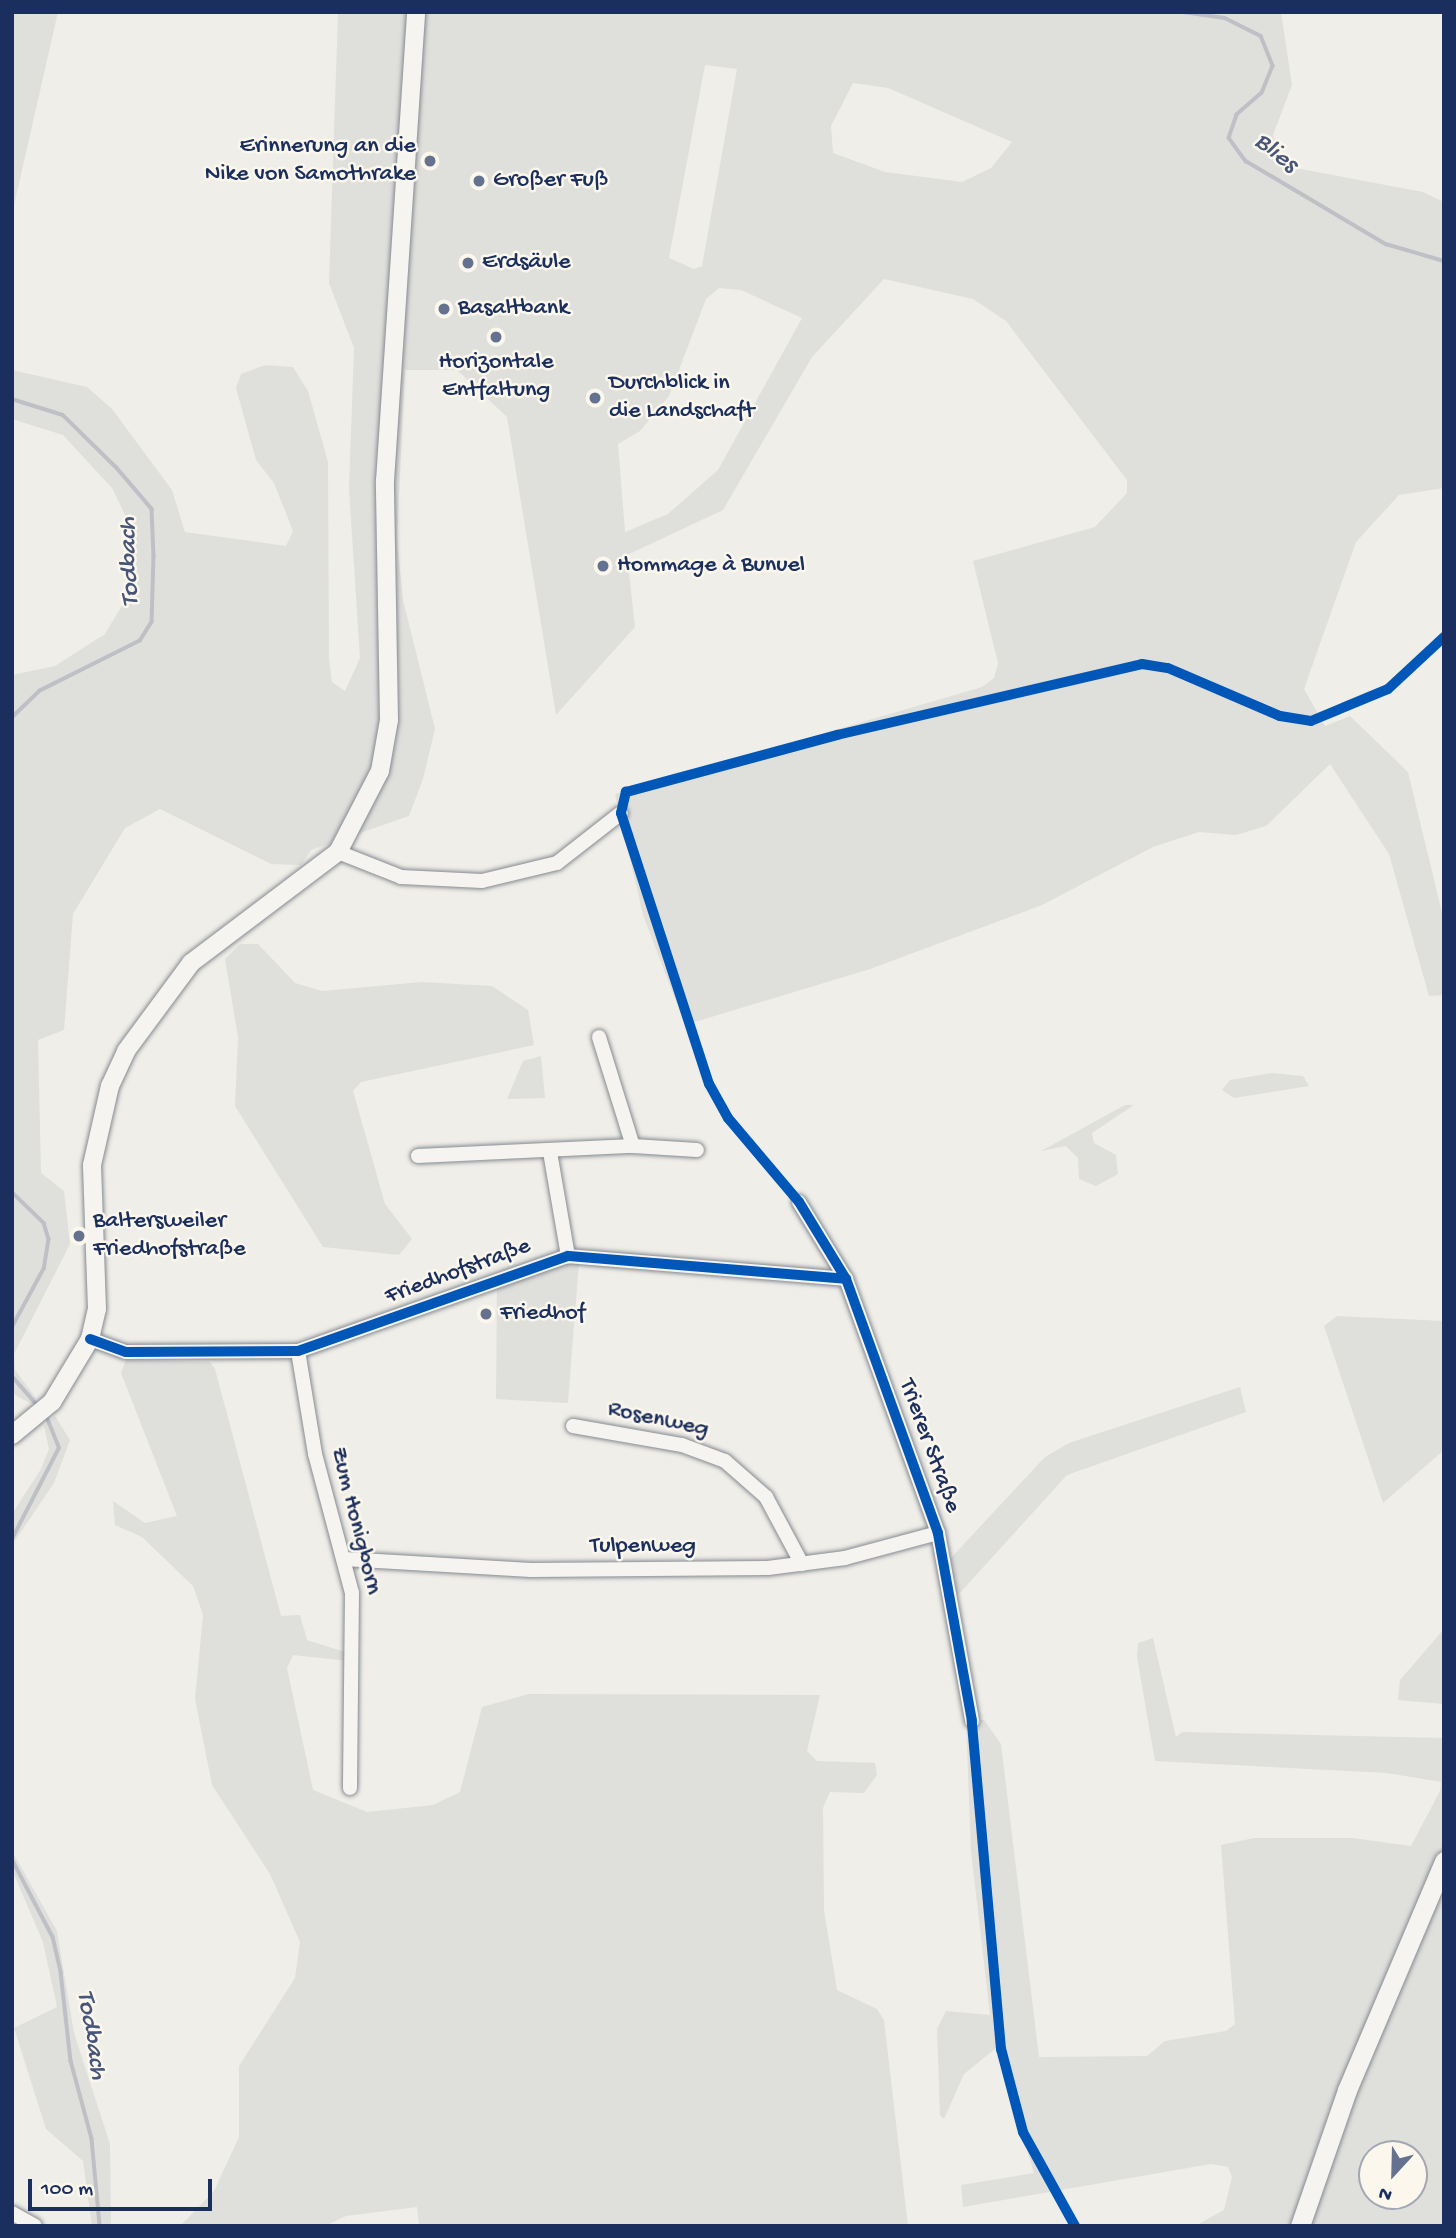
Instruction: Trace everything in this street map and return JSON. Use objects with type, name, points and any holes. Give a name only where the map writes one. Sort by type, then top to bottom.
[{"type":"highway","points":[[1300,2226],[1347,2090],[1444,1861]]},
{"type":"main road","points":[[12,1434],[52,1402],[90,1339],[98,1290],[92,1166],[110,1086],[126,1051],[191,963],[338,852],[355,827],[387,744],[382,559],[416,12]]},
{"type":"street","points":[[338,852],[401,877],[482,881],[557,863],[621,813]]},
{"type":"street","points":[[599,1037],[633,1146]]},
{"type":"street","points":[[418,1156],[550,1152],[633,1146],[696,1150]]},
{"type":"street","points":[[550,1152],[568,1255]]},
{"type":"street","name":"Trierer Straße","points":[[799,1202],[846,1279],[938,1533],[972,1721]]},
{"type":"street","name":"Friedhofstraße","points":[[90,1339],[126,1352],[298,1351],[568,1255],[846,1279]]},
{"type":"street","name":"Zum Honigborn","points":[[298,1351],[315,1454],[344,1559],[356,1647],[350,1788]]},
{"type":"street","name":"Rosenweg","points":[[573,1426],[682,1445],[725,1461],[766,1497],[803,1564]]},
{"type":"street","name":"Tulpenweg","points":[[344,1559],[544,1570],[803,1564],[938,1533]]},
{"type":"street","points":[[12,2213],[35,2226]]},
{"type":"shaded area","points":[[12,12],[58,12],[12,214]]},
{"type":"shaded area","points":[[338,12],[1281,12],[1292,85],[1273,135],[1285,166],[1423,192],[1444,202],[1444,488],[1399,495],[1356,542],[1304,689],[1325,726],[1350,716],[1408,772],[1444,921],[1444,995],[1429,996],[1389,854],[1330,764],[1266,826],[1236,835],[1199,832],[1153,847],[1042,905],[870,969],[685,1025],[643,915],[615,794],[982,687],[994,678],[998,663],[973,561],[1095,527],[1127,493],[1127,480],[1006,321],[973,299],[884,279],[812,357],[723,510],[627,555],[635,627],[556,715],[507,417],[457,370],[405,370],[397,538],[403,600],[435,729],[423,779],[409,816],[311,850],[301,865],[271,864],[160,809],[125,828],[73,914],[64,1030],[38,1040],[41,1173],[64,1191],[70,1244],[14,1354],[15,1370],[36,1398],[31,1404],[12,1393],[12,675],[55,666],[105,634],[127,597],[132,529],[112,488],[63,435],[12,419],[12,370],[87,387],[112,409],[172,490],[185,532],[286,546],[293,531],[274,483],[256,460],[236,388],[241,374],[265,365],[293,367],[308,391],[328,462],[329,659],[332,682],[345,691],[360,658],[349,489],[354,348],[329,283]],"holes":[[[705,65],[737,69],[702,266],[694,269],[669,258]],[[853,83],[888,88],[1012,142],[991,168],[962,182],[885,172],[833,153],[831,126]],[[719,288],[741,290],[802,318],[718,470],[668,514],[625,532],[618,444],[640,431],[669,396],[706,299]]]},
{"type":"shaded area","points":[[240,944],[258,944],[295,983],[322,991],[422,982],[492,986],[528,1010],[534,1045],[361,1082],[353,1091],[385,1204],[412,1239],[399,1255],[323,1247],[235,1106],[238,1037],[225,959]]},
{"type":"shaded area","points":[[541,1056],[545,1098],[507,1099],[523,1061]]},
{"type":"shaded area","points":[[1272,1073],[1303,1076],[1309,1086],[1234,1098],[1222,1090],[1230,1080]]},
{"type":"shaded area","points":[[1125,1105],[1134,1105],[1092,1133],[1094,1143],[1116,1155],[1118,1174],[1096,1186],[1079,1179],[1078,1158],[1066,1146],[1041,1151]]},
{"type":"shaded area","points":[[579,1261],[568,1403],[496,1399],[497,1282]]},
{"type":"shaded area","points":[[1337,1316],[1444,1321],[1444,1450],[1383,1503],[1324,1326]]},
{"type":"shaded area","points":[[126,1360],[210,1362],[215,1369],[281,1616],[300,1615],[307,1640],[351,1654],[349,1661],[293,1655],[287,1668],[313,1790],[367,1812],[433,1805],[460,1792],[482,1707],[529,1694],[820,1695],[807,1751],[817,1761],[875,1763],[877,1775],[864,1793],[830,1792],[823,1808],[824,1910],[837,1990],[877,2009],[884,2020],[908,2226],[419,2226],[417,2207],[346,2216],[325,2226],[128,2226],[182,2224],[214,2191],[239,2137],[239,2066],[295,1978],[300,1942],[270,1874],[212,1785],[195,1699],[203,1615],[193,1586],[142,1537],[115,1525],[113,1501],[145,1523],[177,1516],[121,1373]]},
{"type":"shaded area","points":[[1240,1387],[1246,1412],[1067,1475],[957,1596],[949,1560],[1045,1457],[1069,1443]]},
{"type":"shaded area","points":[[55,1416],[70,1440],[54,1483],[12,1545],[12,1514],[41,1469],[49,1449],[44,1426]]},
{"type":"shaded area","points":[[1444,1629],[1444,1704],[1398,1700],[1400,1680]]},
{"type":"shaded area","points":[[1153,1638],[1176,1737],[1182,1732],[1444,1738],[1444,2226],[1195,2226],[1224,2210],[1232,2177],[1228,2167],[1211,2164],[963,2207],[961,2185],[1034,2173],[996,2048],[964,2074],[944,2119],[940,2115],[937,2029],[946,2011],[990,2015],[971,1851],[966,1720],[984,1720],[1001,1744],[1039,2057],[1147,2056],[1165,2041],[1226,2031],[1235,2024],[1221,1845],[1254,1838],[1353,1838],[1411,1846],[1440,1791],[1441,1782],[1387,1773],[1155,1761],[1137,1657],[1138,1643]]},
{"type":"shaded area","points":[[12,1851],[57,1931],[74,2033],[110,2144],[111,2226],[92,2226],[83,2161],[46,2129],[14,2028],[57,2007],[43,1942],[12,1870]]},
{"type":"waterway","name":"Blies","points":[[1183,12],[1225,18],[1261,36],[1273,66],[1262,93],[1237,115],[1229,138],[1246,161],[1386,244],[1444,261]]},
{"type":"waterway","name":"Todbach","points":[[12,399],[63,415],[117,468],[152,509],[154,556],[152,622],[140,641],[40,691],[12,718]]},
{"type":"waterway","name":"Todbach","points":[[12,1192],[44,1223],[49,1239],[44,1269],[12,1328]]},
{"type":"waterway","name":"Todbach","points":[[12,1376],[39,1407]]},
{"type":"waterway","name":"Todbach","points":[[12,1539],[59,1448],[46,1415]]},
{"type":"waterway","name":"Todbach","points":[[12,1859],[53,1937],[61,1972],[71,2061],[92,2139],[100,2226]]},
{"type":"cycle path","points":[[1075,2226],[1023,2132],[1001,2049],[972,1721],[938,1533],[846,1279],[799,1202],[728,1118],[709,1084],[621,813],[626,792],[837,735],[1142,664],[1168,668],[1280,716],[1311,721],[1388,689],[1444,637]]},
{"type":"cycle path","points":[[90,1339],[126,1352],[298,1351],[568,1256],[846,1279]]},
{"type":"place","name":"Erinnerung an die Nike von Samothrake","points":[[430,161]]},
{"type":"place","name":"Großer Fuß","points":[[479,181]]},
{"type":"place","name":"Erdsäule","points":[[468,263]]},
{"type":"place","name":"Basaltbank","points":[[444,309]]},
{"type":"place","name":"Horizontale Entfaltung","points":[[496,337]]},
{"type":"place","name":"Durchblick in die Landschaft","points":[[595,398]]},
{"type":"place","name":"Hommage à Bunuel","points":[[603,566]]},
{"type":"place","name":"Baltersweiler Friedhofstraße","points":[[79,1236]]},
{"type":"place","name":"Friedhof","points":[[486,1314]]}]
